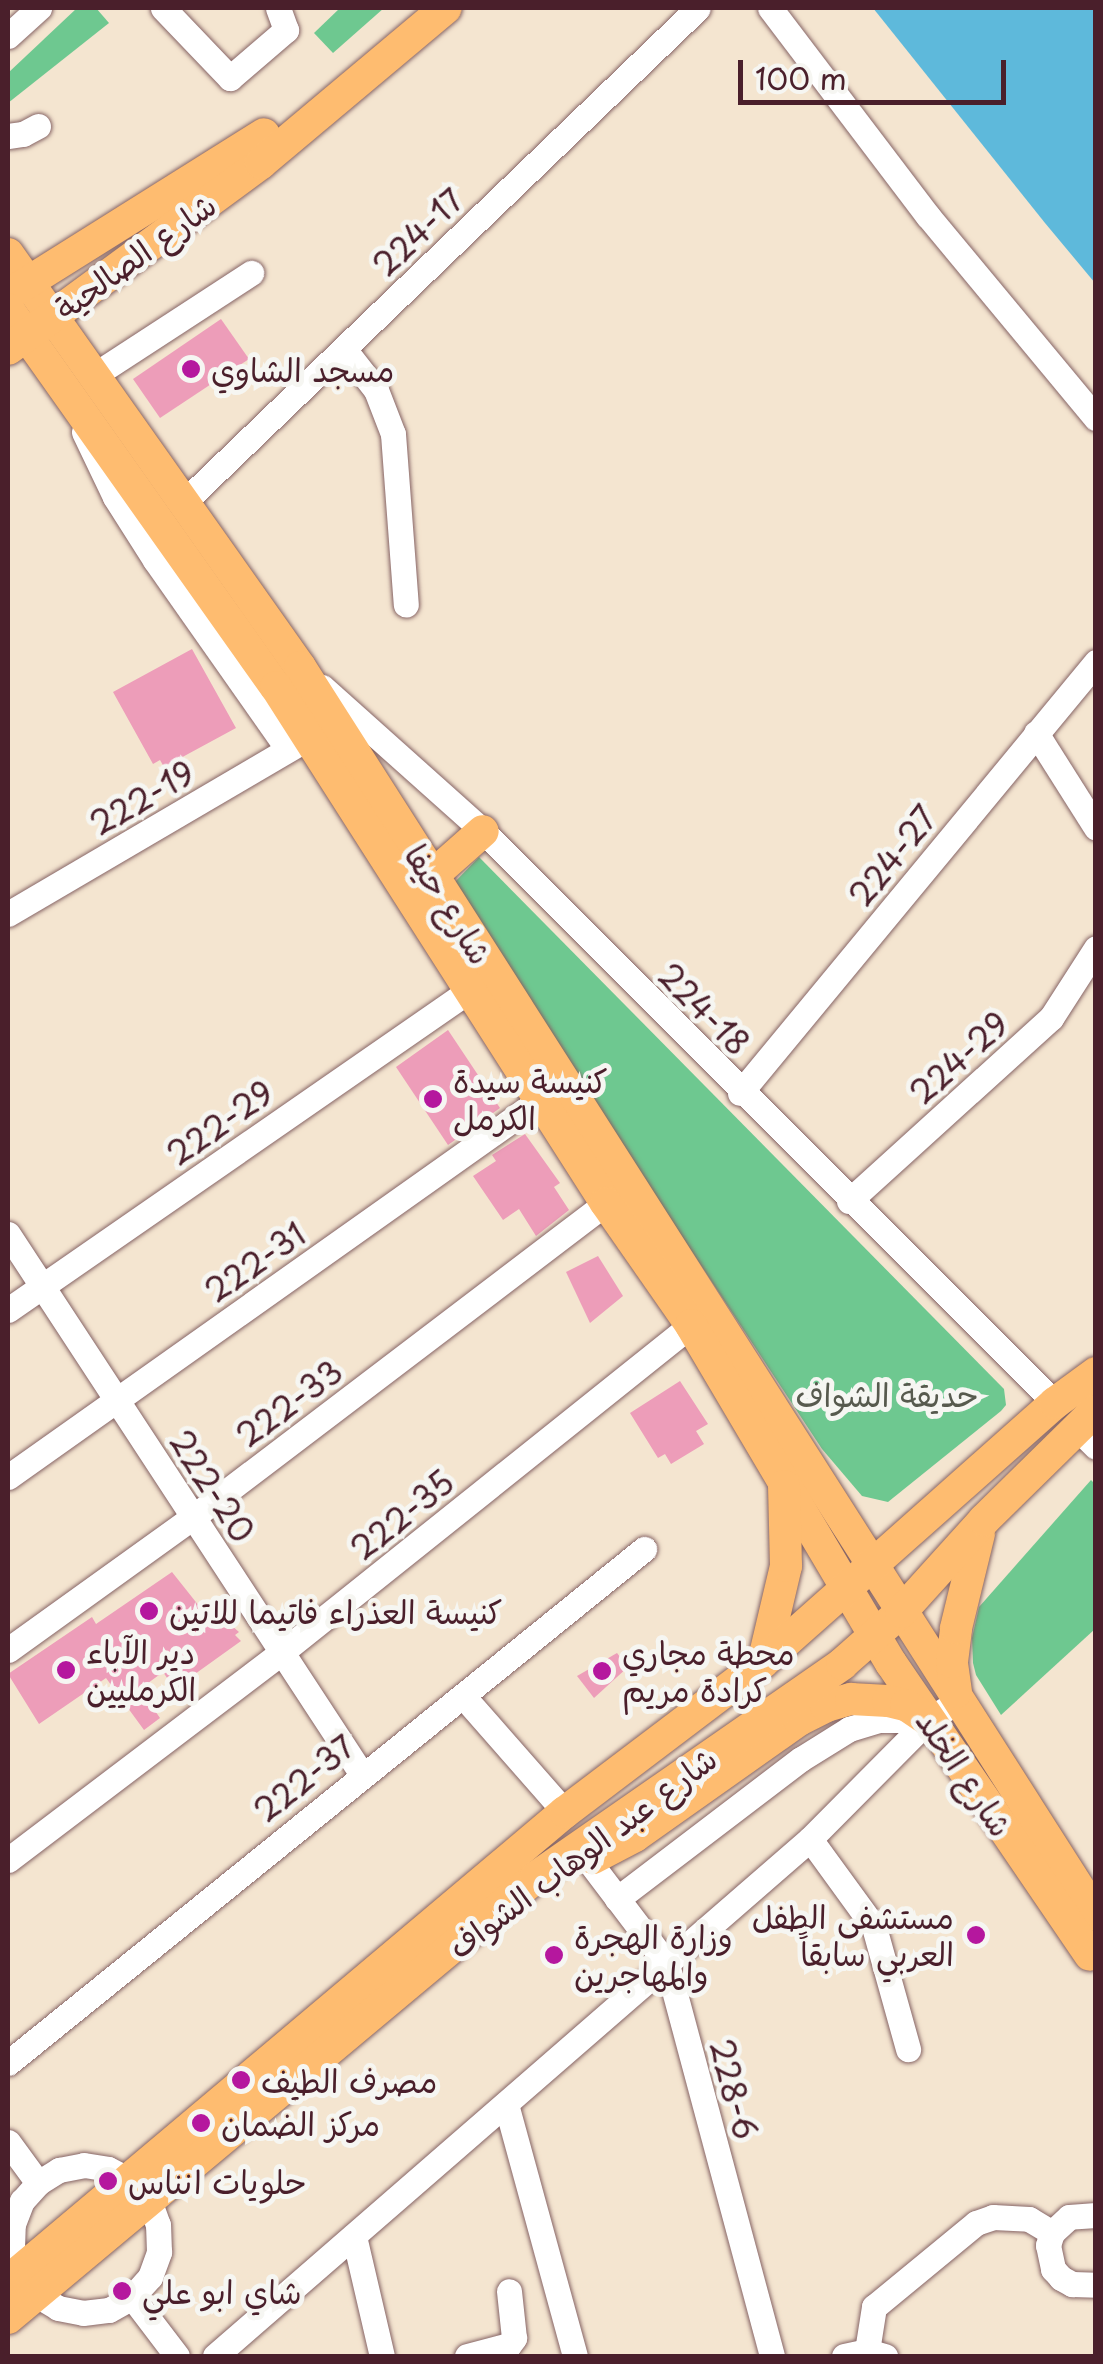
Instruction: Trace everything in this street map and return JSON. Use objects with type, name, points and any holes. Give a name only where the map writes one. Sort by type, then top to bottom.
[{"type":"main road","points":[[255,154],[412,8]]},
{"type":"main road","points":[[255,154],[446,8]]},
{"type":"main road","name":"شارع الصالحية","points":[[18,288],[255,154]]},
{"type":"main road","name":"شارع الصالحية","points":[[24,328],[255,154]]},
{"type":"main road","name":"شارع حيفا","points":[[8,254],[24,328],[183,504],[300,667],[859,1577]]},
{"type":"main road","name":"شارع حيفا","points":[[84,390],[299,743],[470,990],[606,1203],[691,1326],[783,1476],[859,1577]]},
{"type":"main road","points":[[431,877],[483,831]]},
{"type":"main road","name":"شارع عبد الوهاب الشواف","points":[[8,2318],[21,2282],[536,1877],[842,1664],[901,1612],[984,1520],[1081,1422],[1096,1373]]},
{"type":"main road","name":"شارع عبد الوهاب الشواف","points":[[140,2190],[564,1812],[762,1663],[859,1577],[1081,1422]]},
{"type":"main road","points":[[762,1663],[778,1616],[786,1566],[783,1476]]},
{"type":"main road","points":[[958,1701],[952,1662],[956,1628],[966,1576],[984,1520]]},
{"type":"main road","name":"شارع الخلد","points":[[859,1577],[901,1612],[1096,1916]]},
{"type":"main road","name":"شارع الخلد","points":[[859,1577],[874,1636],[1090,1955]]},
{"type":"main road","points":[[536,1877],[588,1860],[635,1836],[798,1720],[826,1706],[851,1699],[888,1700],[906,1705],[928,1720]]},
{"type":"street","points":[[8,36],[40,8]]},
{"type":"street","points":[[163,8],[230,78],[286,30],[278,8]]},
{"type":"street","name":"224-17","points":[[183,504],[698,8]]},
{"type":"street","points":[[770,8],[928,216],[1096,418]]},
{"type":"street","points":[[8,136],[38,126]]},
{"type":"street","points":[[84,390],[251,273]]},
{"type":"street","points":[[344,349],[376,390],[393,434],[406,605]]},
{"type":"street","name":"224-27","points":[[740,1093],[1096,662]]},
{"type":"street","name":"224-18","points":[[300,667],[483,831],[848,1201],[1081,1422]]},
{"type":"street","points":[[1036,733],[1096,828]]},
{"type":"street","name":"222-19","points":[[8,914],[299,743]]},
{"type":"street","name":"224-29","points":[[848,1201],[1051,1018],[1096,948]]},
{"type":"street","name":"222-29","points":[[8,1310],[470,990]]},
{"type":"street","name":"222-31","points":[[8,1476],[540,1100]]},
{"type":"street","name":"222-33","points":[[8,1650],[193,1516],[606,1203]]},
{"type":"street","name":"222-20","points":[[8,1234],[362,1773]]},
{"type":"street","name":"222-35","points":[[8,1860],[282,1652],[691,1326]]},
{"type":"street","name":"222-37","points":[[8,2063],[644,1548]]},
{"type":"street","points":[[463,1696],[564,1812]]},
{"type":"street","points":[[216,2356],[810,1840],[928,1720],[958,1701]]},
{"type":"street","points":[[617,1899],[801,1760],[849,1729],[879,1720],[928,1720]]},
{"type":"street","points":[[810,1840],[874,1927],[908,2049]]},
{"type":"street","name":"228-6","points":[[588,1860],[666,1964],[772,2356]]},
{"type":"street","points":[[506,2104],[575,2356]]},
{"type":"street","points":[[8,2142],[38,2183]]},
{"type":"street","points":[[84,2165],[108,2169],[140,2190],[158,2225],[159,2252],[150,2277],[132,2298],[109,2310],[83,2314],[58,2308],[21,2282],[12,2248],[13,2224],[22,2201],[38,2183],[59,2170],[84,2165]]},
{"type":"street","points":[[1096,2215],[1069,2216],[1052,2234],[1048,2258],[1053,2269],[1072,2284],[1096,2285]]},
{"type":"street","points":[[866,2355],[874,2307],[976,2223],[993,2216],[1029,2219],[1052,2234]]},
{"type":"street","points":[[354,2236],[382,2356]]},
{"type":"street","points":[[466,2356],[509,2345],[515,2331],[509,2290]]},
{"type":"street","points":[[132,2298],[177,2356]]},
{"type":"green space","points":[[77,8],[96,8],[109,23],[8,103],[8,73]]},
{"type":"green space","points":[[340,8],[384,8],[333,53],[314,33]]},
{"type":"green space","name":"حديقة الشواف","points":[[479,857],[1004,1389],[1006,1405],[1001,1411],[888,1502],[862,1496],[822,1449],[451,886]]},
{"type":"green space","points":[[1091,1480],[1096,1485],[1095,1629],[1001,1715],[976,1675],[973,1663],[972,1638],[979,1607]]},
{"type":"water","points":[[873,8],[1095,8],[1095,283],[1045,223]]},
{"type":"building","name":"مسجد الشاوي","points":[[221,319],[249,359],[160,418],[133,379]]},
{"type":"building","points":[[192,649],[236,728],[164,767],[160,760],[153,764],[113,692]]},
{"type":"building","points":[[448,1030],[500,1108],[448,1145],[396,1067]]},
{"type":"building","points":[[525,1134],[560,1183],[554,1187],[569,1210],[536,1236],[519,1209],[503,1220],[473,1176],[496,1161],[492,1155]]},
{"type":"building","points":[[598,1256],[623,1296],[590,1323],[566,1272]]},
{"type":"building","points":[[680,1381],[708,1424],[696,1431],[704,1444],[671,1464],[665,1454],[658,1458],[630,1413]]},
{"type":"building","points":[[172,1572],[207,1616],[215,1611],[239,1632],[235,1635],[241,1641],[188,1679],[193,1685],[178,1694],[163,1672],[140,1689],[160,1718],[144,1730],[106,1678],[39,1724],[8,1674],[92,1617],[96,1624]]},
{"type":"building","name":"محطة مجاري كرادة مريم","points":[[617,1653],[628,1667],[594,1698],[577,1676]]},
{"type":"place","name":"مسجد الشاوي","points":[[191,369]]},
{"type":"place","name":"كنيسة سيدة الكرمل","points":[[433,1099]]},
{"type":"place","name":"كنيسة العذراء فاتيما للاتين","points":[[149,1611]]},
{"type":"place","name":"دير الآباء الكرمليين","points":[[66,1670]]},
{"type":"place","name":"محطة مجاري كرادة مريم","points":[[602,1671]]},
{"type":"place","name":"مستشفى الطفل العربي سابقاً","points":[[976,1935]]},
{"type":"place","name":"وزارة الهجرة والمهاجرين","points":[[554,1955]]},
{"type":"place","name":"مصرف الطيف","points":[[241,2080]]},
{"type":"place","name":"مركز الضمان","points":[[201,2123]]},
{"type":"place","name":"حلويات انناس","points":[[108,2181]]},
{"type":"place","name":"شاي ابو علي","points":[[122,2291]]}]
